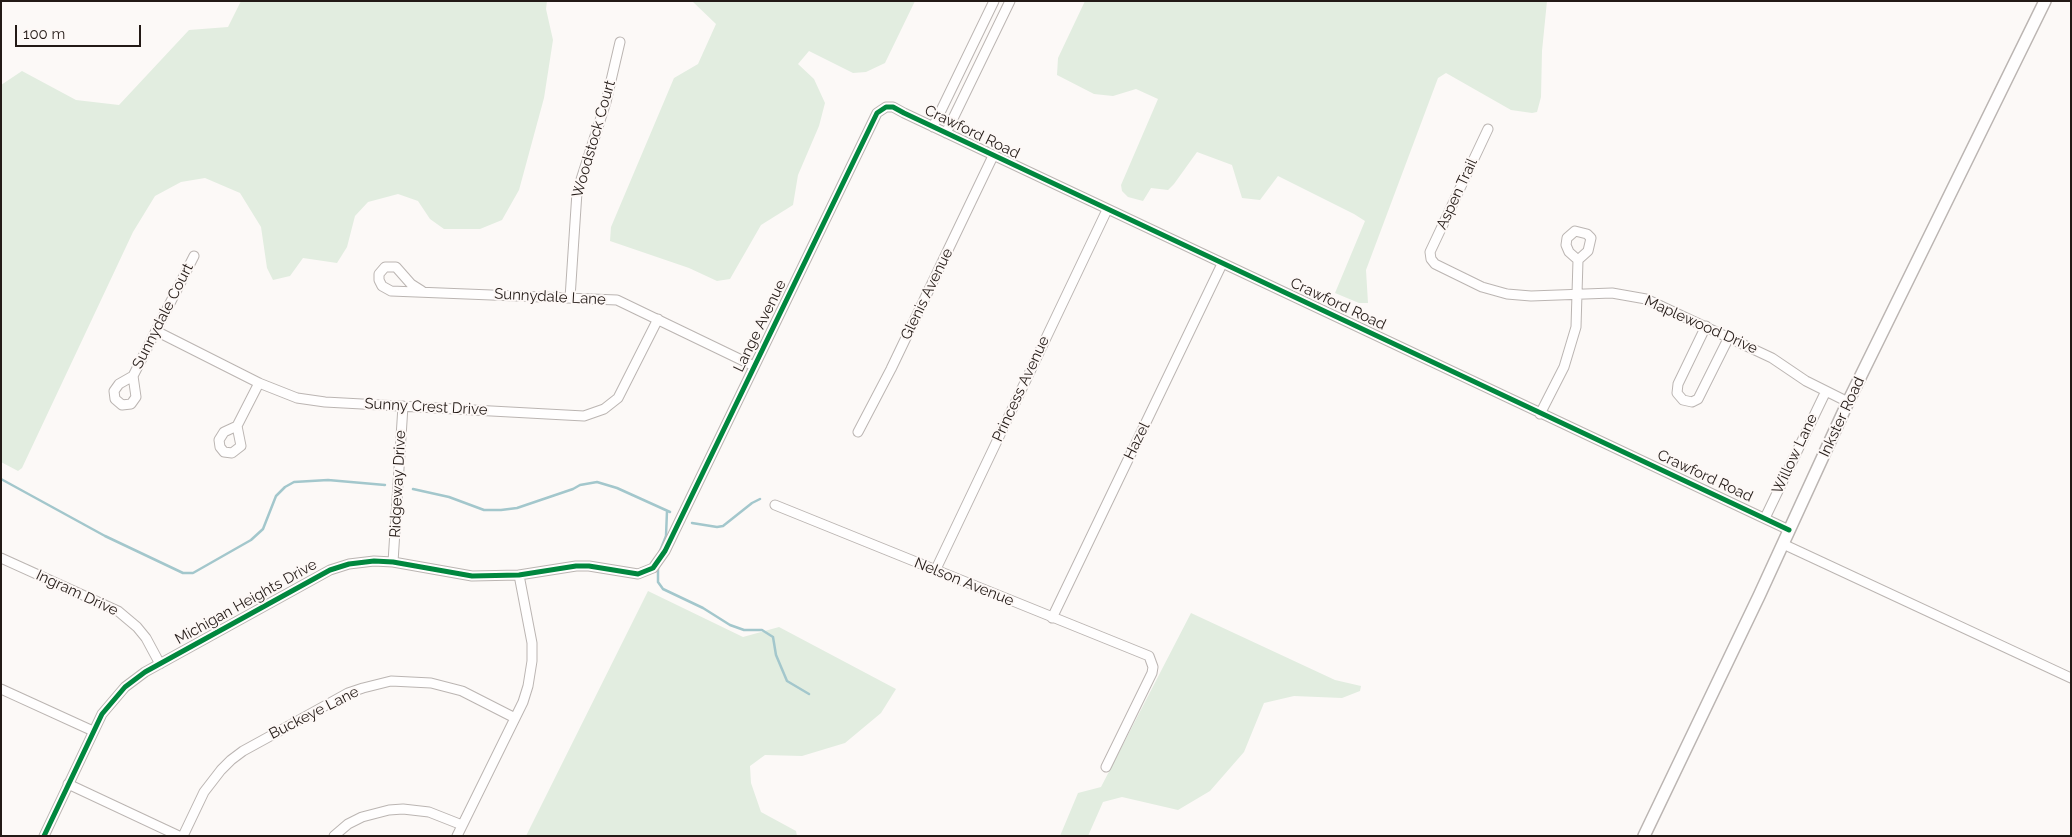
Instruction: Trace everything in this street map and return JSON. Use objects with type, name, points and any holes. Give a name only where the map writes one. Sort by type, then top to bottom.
[{"type":"street","points":[[933,127],[994,1]]},
{"type":"street","points":[[946,133],[1010,1]]},
{"type":"street","name":"Inkster Road","points":[[1644,836],[1783,544],[1848,402],[2045,1]]},
{"type":"street","points":[[985,20],[998,26]]},
{"type":"street","name":"Woodstock Court","points":[[570,298],[577,192],[606,102],[620,42]]},
{"type":"street","name":"Crawford Road","points":[[877,113],[883,108],[893,108],[1789,530]]},
{"type":"street","name":"Lange Avenue","points":[[665,550],[877,113]]},
{"type":"street","name":"Aspen Trail","points":[[1431,259],[1430,252],[1436,238],[1488,129]]},
{"type":"street","name":"Glenis Avenue","points":[[858,432],[892,369],[993,156]]},
{"type":"street","name":"Princess Avenue","points":[[936,569],[1107,210]]},
{"type":"street","name":"Sunnydale Court","points":[[133,376],[194,256]]},
{"type":"street","name":"Maplewood Drive","points":[[1431,259],[1442,268],[1496,292],[1531,296],[1612,293],[1636,296],[1657,303],[1772,358],[1806,381],[1848,402]]},
{"type":"street","points":[[1540,414],[1570,350],[1576,327],[1578,260]]},
{"type":"street","name":"Hazel","points":[[1052,618],[1222,264]]},
{"type":"street","name":"Sunnydale Lane","points":[[422,291],[617,300],[754,366]]},
{"type":"street","name":"Sunny Crest Drive","points":[[156,331],[284,395],[306,400],[580,416],[595,413],[611,404],[621,393],[658,319]]},
{"type":"street","points":[[1706,326],[1678,384],[1677,393],[1683,400],[1692,402],[1698,399],[1729,337]]},
{"type":"street","points":[[238,426],[259,383]]},
{"type":"street","name":"Willow Lane","points":[[1765,518],[1826,391]]},
{"type":"street","name":"Ridgeway Drive","points":[[393,562],[403,406]]},
{"type":"street","name":"Nelson Avenue","points":[[775,505],[1142,653],[1152,662],[1152,673],[1106,767]]},
{"type":"street","points":[[1783,544],[2071,678]]},
{"type":"street","name":"Michigan Heights Drive","points":[[44,836],[93,731],[102,714],[118,694],[135,679],[160,664],[330,570],[359,562],[393,562],[472,576],[519,575],[576,566],[600,567],[638,574],[653,568],[665,550]]},
{"type":"street","name":"Ingram Drive","points":[[1,558],[118,611],[138,627],[160,664]]},
{"type":"street","points":[[457,836],[523,702],[530,676],[532,643],[519,575]]},
{"type":"street","name":"Buckeye Lane","points":[[181,836],[204,792],[229,761],[255,744],[349,692],[391,681],[430,683],[462,692],[515,718]]},
{"type":"street","points":[[1,689],[93,731]]},
{"type":"street","points":[[68,784],[181,836]]},
{"type":"street","points":[[334,836],[348,824],[362,817],[402,809],[429,812],[462,825]]},
{"type":"shaded area","points":[[241,1],[547,1],[546,9],[553,40],[544,98],[519,190],[502,220],[480,229],[444,229],[430,219],[418,201],[398,194],[368,202],[355,216],[347,247],[337,263],[303,258],[290,276],[273,280],[267,268],[261,227],[240,193],[205,178],[181,182],[155,196],[133,232],[22,468],[18,471],[1,462],[1,85],[22,71],[76,100],[119,105],[189,30],[228,27]]},
{"type":"shaded area","points":[[692,1],[915,1],[885,63],[866,72],[853,73],[809,51],[798,64],[814,79],[825,103],[819,126],[798,175],[793,205],[761,225],[730,279],[717,281],[689,268],[610,241],[611,227],[674,78],[698,64],[716,24]]},
{"type":"shaded area","points":[[1085,1],[1547,1],[1542,51],[1541,97],[1537,112],[1511,110],[1446,73],[1438,78],[1366,270],[1368,303],[1359,303],[1335,293],[1365,221],[1278,176],[1260,200],[1242,198],[1232,165],[1197,152],[1168,190],[1151,188],[1143,201],[1128,197],[1122,191],[1121,185],[1158,99],[1136,89],[1113,96],[1094,94],[1057,75],[1058,58]]},
{"type":"shaded area","points":[[648,591],[743,637],[779,627],[896,689],[881,713],[845,743],[802,756],[765,755],[750,766],[751,783],[761,812],[796,831],[797,836],[526,836]]},
{"type":"shaded area","points":[[1191,613],[1335,680],[1361,686],[1360,691],[1342,698],[1294,696],[1264,703],[1244,752],[1210,791],[1178,810],[1122,797],[1103,802],[1088,836],[1060,836],[1078,793],[1101,787]]},
{"type":"waterway","points":[[1,479],[105,536],[183,573],[193,573],[251,540],[263,529],[276,496],[285,487],[294,482],[328,480],[385,485]]},
{"type":"waterway","points":[[413,489],[449,497],[484,510],[501,510],[517,508],[580,485],[597,482],[617,488],[670,512]]},
{"type":"waterway","points":[[692,523],[717,527],[723,526],[760,499]]},
{"type":"waterway","points":[[660,551],[666,536],[667,511]]},
{"type":"waterway","points":[[658,567],[658,582],[663,589],[703,608],[730,625],[744,630],[762,630],[773,637],[776,655],[787,681],[809,694]]},
{"type":"cycle path","points":[[44,836],[102,714],[125,687],[145,672],[330,570],[349,564],[374,561],[393,562],[472,576],[519,575],[576,566],[589,566],[638,574],[653,568],[665,551],[877,113],[886,107],[893,107],[1789,530]]}]
